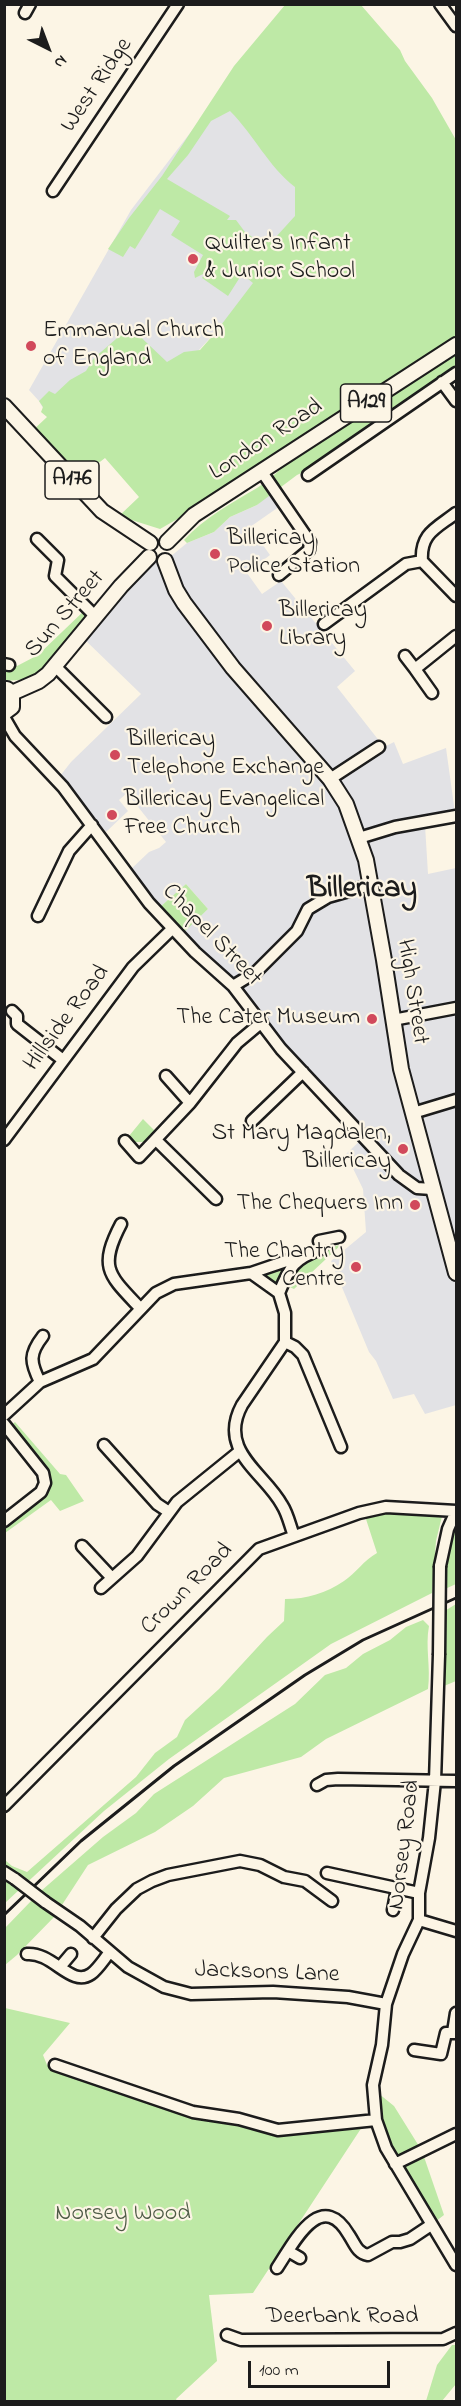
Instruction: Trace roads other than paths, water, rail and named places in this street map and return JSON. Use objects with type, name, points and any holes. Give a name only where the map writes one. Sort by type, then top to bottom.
[{"type":"main road","name":"London Road","points":[[168,542],[194,515],[456,345]]},
{"type":"main road","name":"A176","points":[[4,406],[102,511],[149,550]]},
{"type":"main road","points":[[157,539],[168,542],[171,551],[165,561],[157,562],[149,550],[157,539]]},
{"type":"main road","name":"Sun Street","points":[[8,690],[39,681],[55,666],[149,550]]},
{"type":"main road","name":"High Street","points":[[165,561],[176,590],[215,645],[330,780],[346,804],[359,838],[370,885],[400,1069],[456,1273]]},
{"type":"main road","points":[[4,715],[12,707],[8,690]]},
{"type":"street","name":"West Ridge","points":[[53,191],[178,4]]},
{"type":"street","points":[[440,4],[456,26]]},
{"type":"street","points":[[308,475],[456,373]]},
{"type":"street","points":[[442,382],[456,400]]},
{"type":"street","points":[[262,472],[310,542],[309,550],[279,575]]},
{"type":"street","points":[[456,513],[430,531],[422,545],[422,561],[456,596]]},
{"type":"street","points":[[37,539],[58,560],[56,576],[96,617]]},
{"type":"street","points":[[324,624],[406,564],[422,561]]},
{"type":"street","points":[[415,669],[456,636]]},
{"type":"street","points":[[405,656],[432,693]]},
{"type":"street","points":[[55,666],[106,717]]},
{"type":"street","name":"Chapel Street","points":[[4,715],[15,736],[63,787],[126,874],[172,929],[233,986],[281,1049],[399,1175],[417,1188],[432,1189]]},
{"type":"street","points":[[330,780],[378,747]]},
{"type":"street","points":[[359,838],[394,827],[456,816]]},
{"type":"street","points":[[38,916],[69,851],[92,825]]},
{"type":"street","points":[[233,986],[244,981],[268,961],[297,932],[308,909],[328,897],[370,885]]},
{"type":"street","name":"Hillside Road","points":[[5,1138],[133,967],[172,929]]},
{"type":"street","points":[[393,1020],[456,1008]]},
{"type":"street","points":[[12,1011],[16,1016],[17,1024],[63,1060]]},
{"type":"street","points":[[125,1141],[139,1157],[190,1104],[225,1056],[262,1022]]},
{"type":"street","points":[[252,1121],[303,1072]]},
{"type":"street","points":[[166,1076],[190,1104]]},
{"type":"street","points":[[413,1113],[456,1100]]},
{"type":"street","points":[[156,1140],[216,1199]]},
{"type":"street","points":[[121,1224],[108,1252],[107,1264],[119,1286],[140,1308]]},
{"type":"street","points":[[4,1415],[40,1382],[93,1359],[156,1293],[174,1284],[251,1273],[321,1249],[319,1241],[339,1237]]},
{"type":"street","points":[[279,1293],[287,1275],[301,1256]]},
{"type":"street","points":[[251,1273],[279,1293],[285,1313],[285,1341],[235,1417],[235,1430],[240,1450],[259,1478],[282,1505],[294,1536]]},
{"type":"street","points":[[40,1382],[31,1356],[43,1336]]},
{"type":"street","points":[[285,1341],[303,1355],[341,1447]]},
{"type":"street","points":[[4,1424],[43,1473],[45,1484],[41,1492],[4,1521]]},
{"type":"street","points":[[104,1445],[157,1504],[169,1512]]},
{"type":"street","points":[[101,1588],[137,1556],[169,1512],[185,1495],[240,1450]]},
{"type":"street","name":"Crown Road","points":[[4,1806],[254,1553],[359,1513],[386,1507],[456,1511]]},
{"type":"street","name":"Norsey Road","points":[[456,1511],[448,1529],[440,1566],[435,1782],[429,1838],[419,1893],[419,1920],[403,1954],[386,2004],[382,2045],[373,2085],[376,2120],[386,2148],[456,2265]]},
{"type":"street","points":[[82,1546],[112,1578]]},
{"type":"street","points":[[316,1785],[326,1780],[338,1779],[456,1781]]},
{"type":"street","points":[[93,1938],[116,1909],[137,1889],[152,1881],[168,1875],[240,1861],[260,1865],[284,1877],[305,1881],[332,1901]]},
{"type":"street","name":"Jacksons Lane","points":[[4,1872],[141,1976],[164,1988],[191,1995],[273,1992],[348,1997],[386,2004]]},
{"type":"street","points":[[327,1873],[378,1886],[419,1893]]},
{"type":"street","points":[[393,1910],[398,1889]]},
{"type":"street","points":[[419,1920],[456,1931]]},
{"type":"street","points":[[27,1954],[37,1953],[74,1977],[86,1977],[110,1952]]},
{"type":"street","points":[[60,1967],[71,1954]]},
{"type":"street","points":[[414,2050],[441,2054],[446,2033],[455,2032],[456,2013]]},
{"type":"street","points":[[55,2065],[193,2112],[241,2116],[278,2130],[376,2120]]},
{"type":"street","points":[[188,2122],[193,2112]]},
{"type":"street","points":[[395,2164],[456,2134]]},
{"type":"street","points":[[277,2268],[307,2225],[316,2217],[327,2217],[339,2223],[358,2251],[365,2254],[374,2253],[392,2242],[410,2239],[431,2225]]},
{"type":"street","points":[[288,2252],[300,2258]]},
{"type":"street","name":"Deerbank Road","points":[[227,2335],[241,2340],[443,2339],[456,2333]]},
{"type":"railway","points":[[4,1915],[81,1841],[174,1766],[305,1675],[363,1640],[456,1598]]},
{"type":"place","name":"Quilter's Infant & Junior School","points":[[193,259]]},
{"type":"place","name":"Emmanual Church of England","points":[[31,346]]},
{"type":"place","name":"Billericay Police Station","points":[[215,554]]},
{"type":"place","name":"Billericay Library","points":[[267,626]]},
{"type":"place","name":"Billericay Telephone Exchange","points":[[115,755]]},
{"type":"place","name":"Billericay Evangelical Free Church","points":[[112,815]]},
{"type":"place","name":"The Cater Museum","points":[[372,1019]]},
{"type":"place","name":"St Mary Magdalen, Billericay","points":[[403,1149]]},
{"type":"place","name":"The Chequers Inn","points":[[415,1205]]},
{"type":"place","name":"The Chantry Centre","points":[[356,1267]]},
{"type":"district","name":"Billericay","points":[[362,891]]},
{"type":"park label","name":"Norsey Wood","points":[[123,2215]]}]
